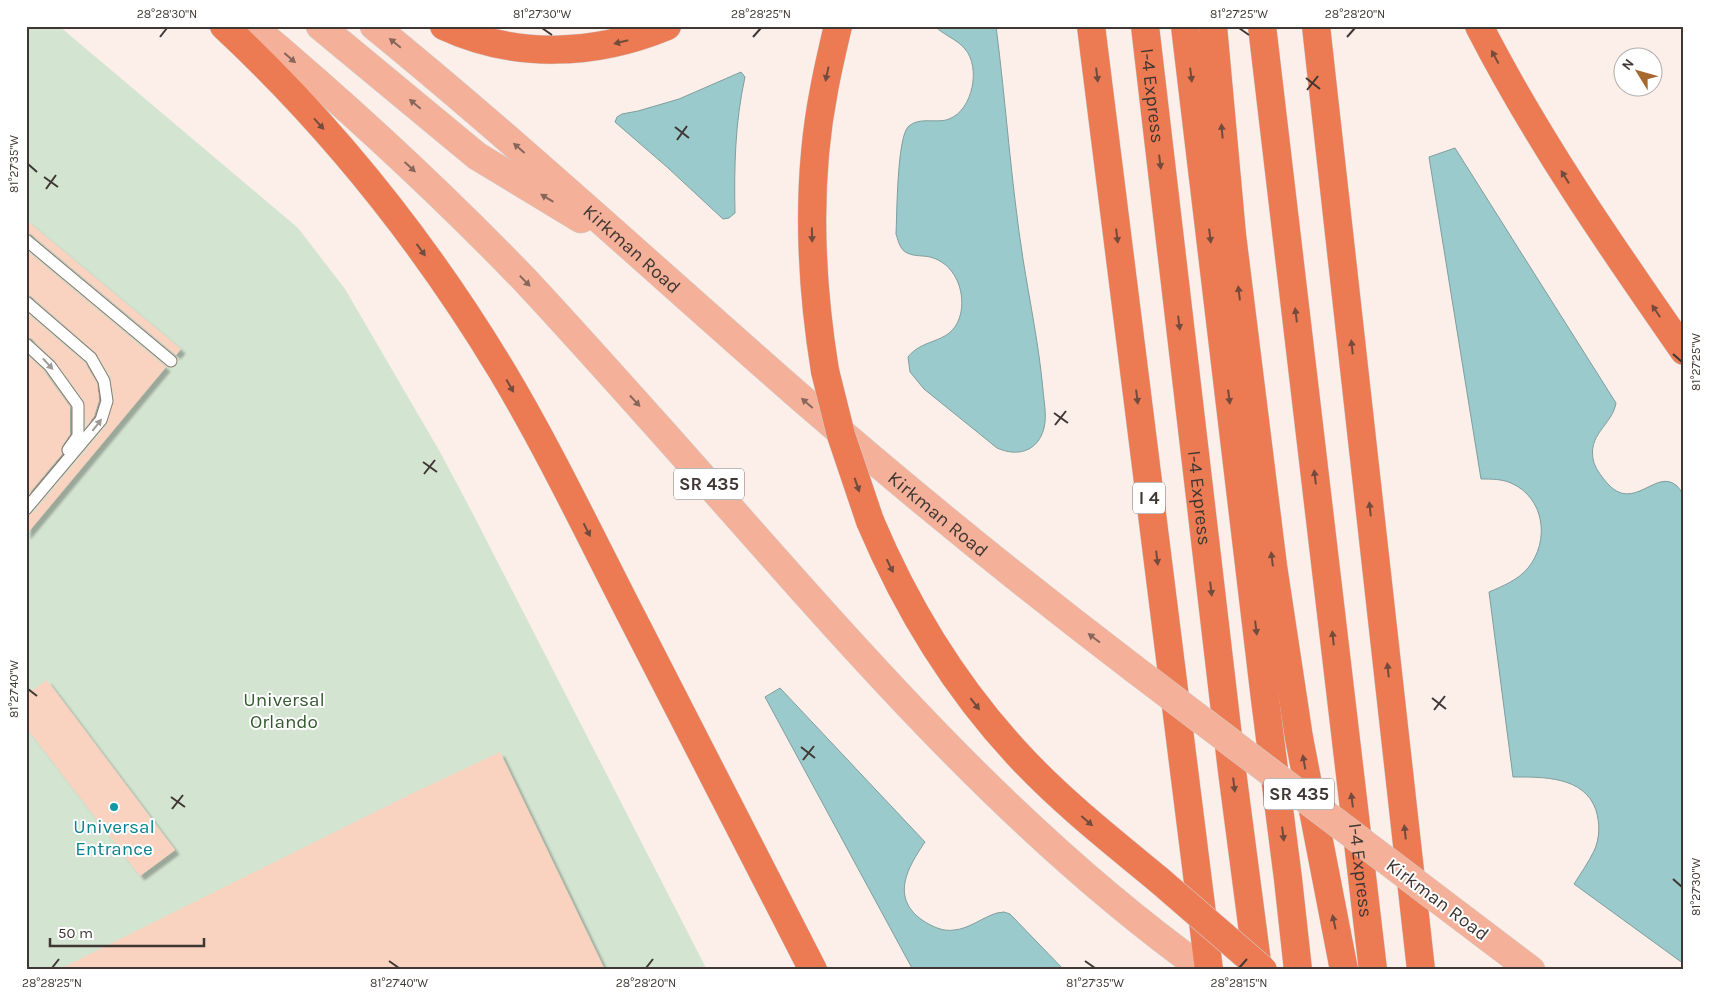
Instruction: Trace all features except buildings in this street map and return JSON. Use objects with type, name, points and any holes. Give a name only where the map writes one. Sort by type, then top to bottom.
[{"type":"highway","points":[[224,26],[294,96],[369,182],[432,265],[484,342],[522,406],[557,472],[812,970]]},
{"type":"highway","points":[[444,26],[484,41],[517,48],[552,50],[615,44],[643,36],[667,26]]},
{"type":"highway","points":[[838,26],[822,100],[816,146],[812,203],[814,278],[818,325],[826,371],[841,435],[870,521],[887,561],[924,628],[954,675],[1019,756],[1087,820],[1263,970]]},
{"type":"highway","name":"I 4","points":[[1091,26],[1209,970]]},
{"type":"highway","name":"I-4 Express","points":[[1144,26],[1232,771],[1258,970]]},
{"type":"highway","points":[[1185,26],[1298,970]]},
{"type":"highway","points":[[1213,26],[1232,235],[1272,566],[1299,738],[1344,970]]},
{"type":"highway","name":"I-4 Express","points":[[1262,26],[1373,970]]},
{"type":"highway","points":[[1316,26],[1421,970]]},
{"type":"highway","points":[[1479,26],[1537,132],[1684,352]]},
{"type":"highway","points":[[1416,932],[1425,970]]},
{"type":"main road","name":"SR 435","points":[[252,26],[398,155],[524,280],[649,416],[852,646],[948,747],[1083,874],[1166,942],[1204,970]]},
{"type":"main road","points":[[320,26],[478,156],[615,240],[660,273]]},
{"type":"main road","name":"Kirkman Road","points":[[374,26],[506,137],[858,446],[1008,570],[1133,668],[1531,970]]},
{"type":"lane","points":[[26,240],[166,361],[26,250]]},
{"type":"lane","points":[[26,302],[91,358],[104,381],[108,401],[101,420],[29,506]]},
{"type":"lane","points":[[26,344],[50,366],[78,405],[78,436],[29,506]]},
{"type":"green space","name":"Universal Orlando","points":[[26,26],[59,26],[298,228],[345,289],[440,452],[707,970],[26,970]]},
{"type":"water","points":[[935,26],[996,26],[1019,230],[1039,357],[1045,414],[1044,428],[1037,443],[1019,452],[1005,451],[997,448],[924,389],[910,372],[908,357],[915,350],[945,336],[952,330],[957,323],[962,303],[956,278],[946,265],[930,257],[917,256],[904,251],[896,234],[897,195],[904,134],[908,127],[917,122],[949,119],[957,114],[969,98],[972,87],[973,66],[970,57],[962,46]]},
{"type":"water","points":[[741,72],[745,77],[736,145],[735,213],[729,218],[723,219],[615,122],[617,117],[622,114],[679,99]]},
{"type":"water","points":[[1455,148],[1616,403],[1610,418],[1596,437],[1592,453],[1594,463],[1600,474],[1617,491],[1626,494],[1635,493],[1661,482],[1669,482],[1677,486],[1684,496],[1684,964],[1574,884],[1592,855],[1599,831],[1596,810],[1582,790],[1549,778],[1513,777],[1489,592],[1515,579],[1528,568],[1535,557],[1539,545],[1540,521],[1537,509],[1522,490],[1504,481],[1481,479],[1429,157]]},
{"type":"water","points":[[780,688],[925,842],[908,872],[905,882],[904,892],[912,911],[929,924],[941,929],[950,930],[960,929],[997,913],[1004,912],[1010,914],[1064,970],[913,970],[765,697]]},
{"type":"place","name":"Universal Entrance","points":[[114,807]]}]
